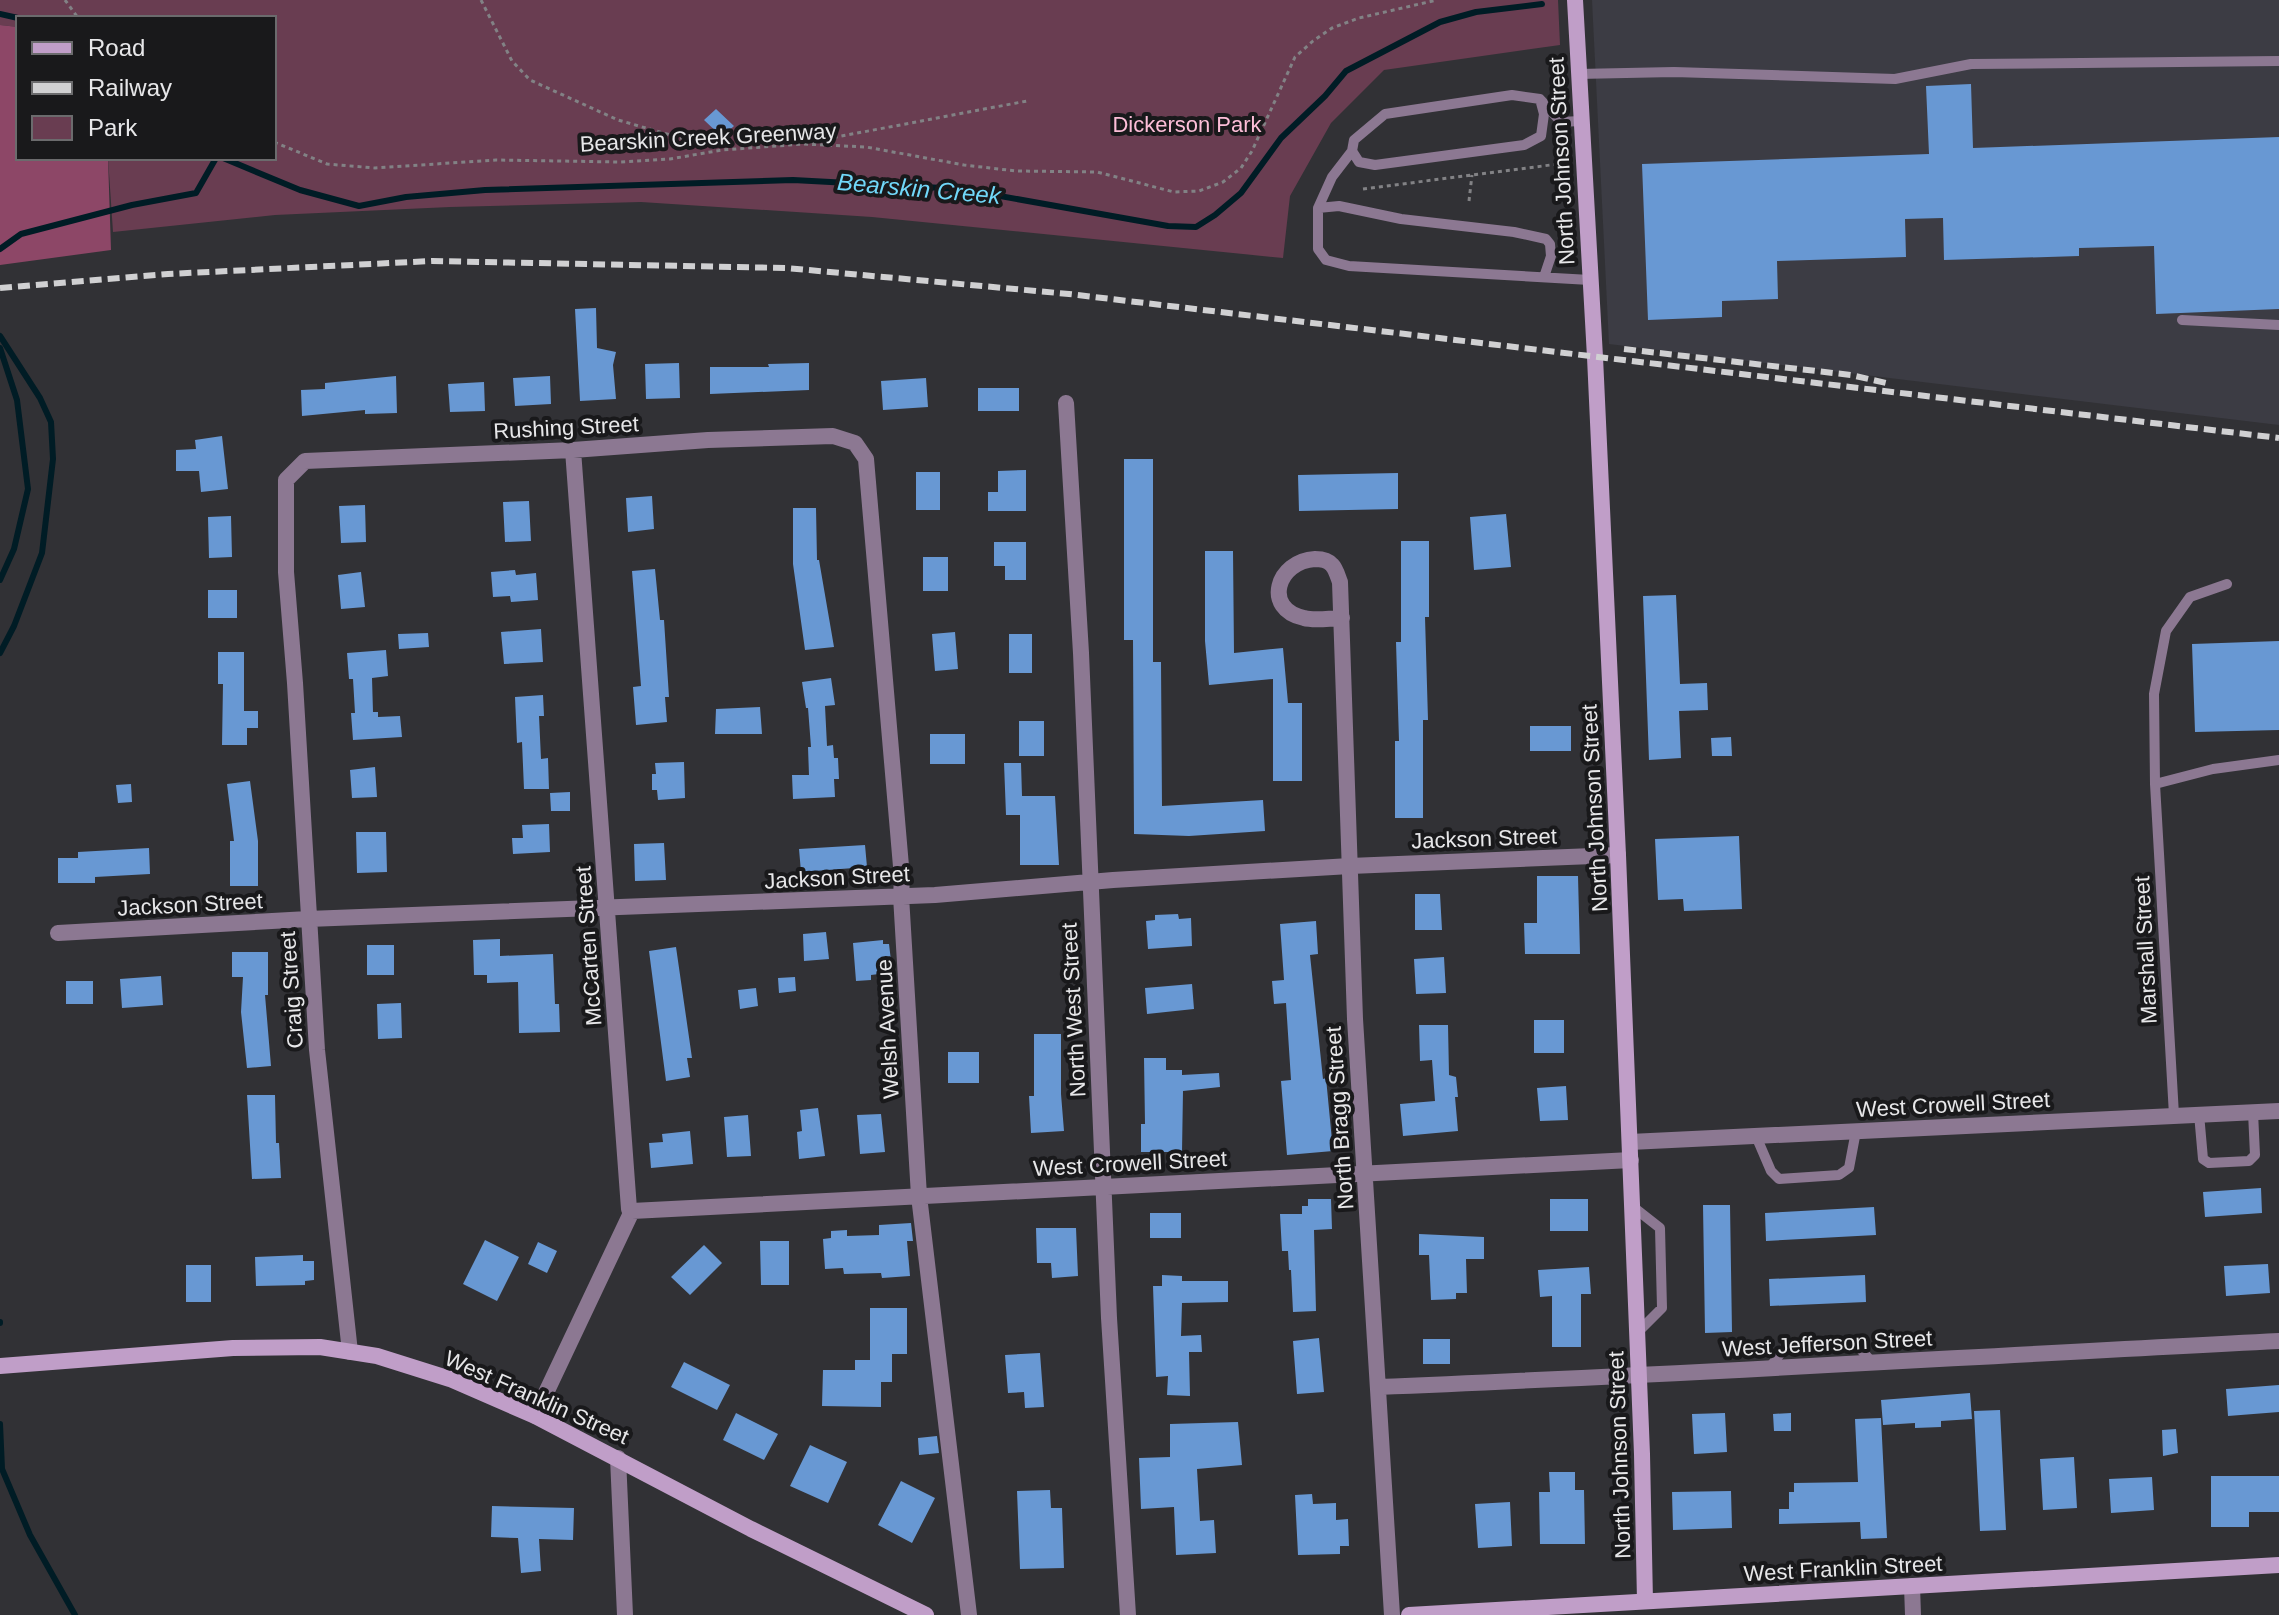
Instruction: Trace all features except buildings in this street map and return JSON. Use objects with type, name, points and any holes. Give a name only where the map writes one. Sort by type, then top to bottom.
[{"type":"main road","name":"North Johnson Street","points":[[1575,0],[1618,855],[1646,1608]]},
{"type":"main road","name":"West Franklin Street","points":[[0,1366],[233,1348],[320,1347],[377,1356],[450,1379],[535,1416],[778,1543],[926,1615]]},
{"type":"main road","name":"West Franklin Street","points":[[1409,1615],[1646,1608],[1912,1586],[2279,1565]]},
{"type":"street","name":"North West Street","points":[[1066,403],[1081,653],[1109,1318],[1128,1615]]},
{"type":"street","name":"Rushing Street","points":[[286,480],[305,461],[573,450],[708,440],[833,436],[855,443]]},
{"type":"street","name":"Welsh Avenue","points":[[855,443],[866,459],[902,878],[919,1196],[969,1615]]},
{"type":"street","name":"McCarten Street","points":[[573,450],[629,1209],[632,1211]]},
{"type":"street","name":"Craig Street","points":[[286,480],[286,572],[317,1050],[350,1352]]},
{"type":"street","name":"North Bragg Street","points":[[1342,618],[1305,619],[1287,612],[1280,600],[1279,585],[1288,568],[1303,560],[1321,559],[1332,565],[1340,582],[1342,618],[1355,1019],[1392,1615]]},
{"type":"street","name":"Jackson Street","points":[[58,933],[308,919],[901,896],[1350,866],[1618,855]]},
{"type":"street","name":"West Crowell Street","points":[[1630,1142],[2279,1111]]},
{"type":"street","name":"West Crowell Street","points":[[632,1211],[1631,1160]]},
{"type":"street","points":[[535,1416],[632,1211]]},
{"type":"street","name":"West Jefferson Street","points":[[1378,1387],[1639,1377],[1871,1361],[2279,1341]]},
{"type":"street","points":[[618,1458],[625,1615]]},
{"type":"street","points":[[1912,1586],[1913,1615]]},
{"type":"lane","points":[[1578,74],[1674,72],[1895,79],[1971,64],[2279,61]]},
{"type":"lane","points":[[1580,121],[1561,122],[1540,99],[1512,95],[1385,114],[1354,140],[1352,151],[1332,177],[1318,208],[1318,249],[1326,260],[1349,266],[1590,280]]},
{"type":"lane","points":[[1352,151],[1359,162],[1375,165],[1524,145],[1541,136],[1544,114],[1540,99]]},
{"type":"lane","points":[[1318,208],[1339,206],[1401,219],[1514,232],[1546,239],[1550,244],[1551,256],[1544,277]]},
{"type":"lane","points":[[2182,320],[2279,325]]},
{"type":"lane","name":"Marshall Street","points":[[2174,1115],[2155,784],[2154,694],[2166,631],[2190,597],[2227,584]]},
{"type":"lane","points":[[2155,784],[2213,769],[2279,760]]},
{"type":"lane","points":[[2199,1114],[2203,1159],[2209,1163],[2253,1159],[2253,1112]]},
{"type":"lane","points":[[1756,1136],[1771,1171],[1779,1179],[1839,1175],[1849,1168],[1856,1131]]},
{"type":"lane","points":[[1632,1206],[1660,1228],[1662,1308],[1637,1333]]},
{"type":"path","points":[[481,0],[512,61],[530,80],[618,120],[722,150]]},
{"type":"path","name":"Bearskin Creek Greenway","points":[[276,143],[327,164],[375,168],[496,160],[620,162],[803,144],[866,147],[1016,171],[1097,172],[1174,192],[1199,191],[1223,182],[1241,168],[1252,151],[1295,57],[1313,41],[1332,28],[1359,18],[1437,0]]},
{"type":"path","points":[[803,144],[1027,101]]},
{"type":"path","points":[[1363,189],[1582,161]]},
{"type":"path","points":[[1469,201],[1472,175]]},
{"type":"shaded area","points":[[1592,0],[2279,0],[2279,425],[1609,344]]},
{"type":"shaded area","points":[[0,25],[16,27],[16,160],[108,160],[111,250],[0,265]]},
{"type":"green space","name":"Dickerson Park","points":[[0,0],[1558,0],[1560,45],[1384,70],[1331,123],[1290,196],[1283,258],[872,217],[641,202],[275,215],[113,232],[108,160],[276,160],[276,16],[16,16],[16,27],[0,25]]},
{"type":"waterway","name":"Bearskin Creek","points":[[228,160],[300,190],[359,206],[406,197],[485,190],[793,180],[961,189],[1168,226],[1196,227],[1241,193],[1281,138],[1346,71],[1440,22],[1476,12],[1542,4]]},
{"type":"waterway","name":"Bearskin Creek","points":[[0,14],[16,18]]},
{"type":"waterway","points":[[0,249],[21,234],[132,205],[196,193],[215,160]]},
{"type":"waterway","points":[[0,336],[40,398],[51,422],[53,459],[42,553],[14,626],[0,653]]},
{"type":"waterway","points":[[0,348],[17,400],[28,489],[14,549],[0,580]]},
{"type":"waterway","points":[[0,1424],[2,1469],[30,1535],[75,1615]]},
{"type":"railway","points":[[0,288],[168,274],[432,261],[786,268],[1069,294],[2279,438]]},
{"type":"railway","points":[[1624,349],[1851,375],[1886,383]]}]
